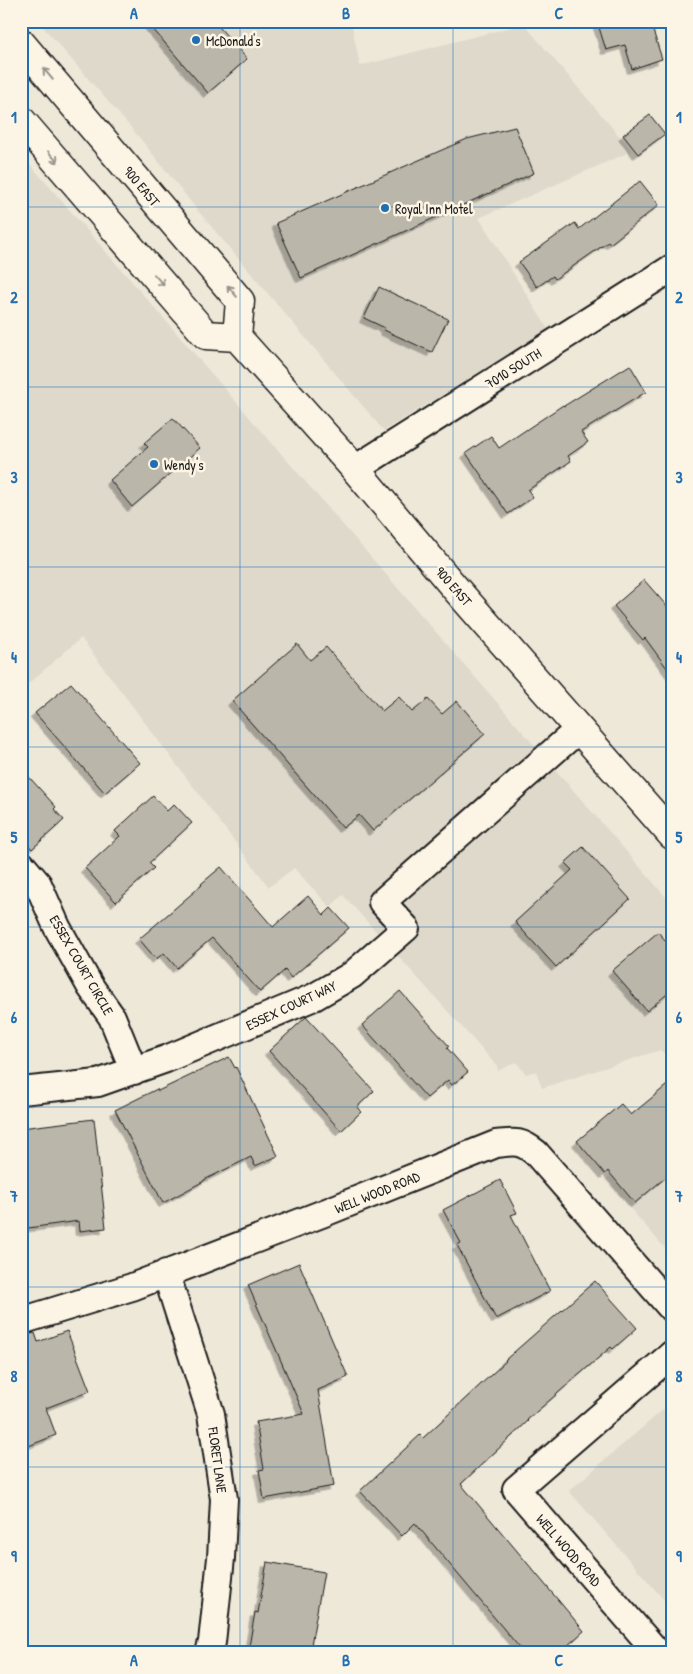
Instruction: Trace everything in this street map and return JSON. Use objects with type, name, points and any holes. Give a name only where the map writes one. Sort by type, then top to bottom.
[{"type":"main road","name":"900 EAST","points":[[21,43],[240,301],[237,337],[355,469],[455,588],[672,835]]},
{"type":"main road","points":[[21,120],[206,335],[237,337]]},
{"type":"street","name":"7010 SOUTH","points":[[355,469],[672,268]]},
{"type":"street","name":"ESSEX COURT WAY","points":[[21,1091],[98,1083],[134,1071],[314,997],[352,975],[406,928],[382,902],[579,729]]},
{"type":"street","name":"ESSEX COURT CIRCLE","points":[[21,864],[38,884],[57,926],[90,986],[112,1017],[134,1071]]},
{"type":"street","name":"WELL WOOD ROAD","points":[[21,1320],[132,1287],[496,1144],[517,1141],[536,1153],[672,1309]]},
{"type":"street","name":"FLORET LANE","points":[[166,1273],[211,1414],[224,1499],[219,1577],[212,1642],[209,1653]]},
{"type":"street","name":"WELL WOOD ROAD","points":[[658,1653],[516,1489],[672,1354]]},
{"type":"shaded area","points":[[38,21],[351,21],[360,66],[524,24],[632,151],[479,218],[548,329],[384,431],[199,212],[139,137]]},
{"type":"shaded area","points":[[21,154],[672,904],[672,1060],[660,1050],[542,1088],[536,1071],[526,1074],[516,1062],[498,1071],[497,1066],[343,895],[330,907],[294,868],[269,887],[81,638],[21,690]]},
{"type":"shaded area","points":[[672,1122],[672,1256],[605,1180]]},
{"type":"shaded area","points":[[672,1402],[672,1609],[569,1491]]},
{"type":"building","name":"McDonald's","points":[[146,21],[214,21],[247,59],[208,93]]},
{"type":"building","points":[[597,21],[650,21],[662,59],[632,69],[625,45],[606,50]]},
{"type":"building","points":[[650,115],[665,134],[638,154],[623,135]]},
{"type":"building","name":"Royal Inn Motel","points":[[515,127],[534,173],[301,278],[276,223],[467,139]]},
{"type":"building","points":[[640,181],[659,205],[610,244],[608,242],[555,279],[553,276],[537,287],[519,262],[575,223],[579,229]]},
{"type":"building","points":[[379,287],[448,319],[432,352],[384,330],[385,328],[364,318]]},
{"type":"building","points":[[630,365],[646,392],[581,432],[588,442],[568,456],[571,461],[528,490],[533,497],[508,514],[466,453],[491,436],[499,448],[563,405]]},
{"type":"building","name":"Wendy's","points":[[173,418],[200,448],[132,507],[110,480],[148,447],[144,443]]},
{"type":"building","points":[[644,580],[672,612],[672,675],[645,638],[643,640],[614,606]]},
{"type":"building","points":[[297,644],[310,660],[326,647],[382,711],[399,697],[412,712],[428,699],[442,714],[457,701],[485,734],[373,831],[359,815],[343,828],[232,701]]},
{"type":"building","points":[[71,683],[140,763],[105,793],[35,713]]},
{"type":"building","points":[[21,768],[56,807],[54,809],[64,820],[32,849],[21,837]]},
{"type":"building","points":[[153,796],[167,811],[174,804],[192,823],[149,863],[154,868],[116,902],[85,868],[120,836],[115,831]]},
{"type":"building","points":[[583,847],[630,899],[556,967],[515,922],[572,870],[565,863]]},
{"type":"building","points":[[221,867],[273,927],[308,896],[324,915],[331,908],[349,928],[291,978],[285,970],[260,992],[212,938],[177,968],[164,953],[156,959],[139,939]]},
{"type":"building","points":[[658,932],[672,948],[672,990],[647,1011],[612,971]]},
{"type":"building","points":[[400,991],[449,1046],[447,1048],[468,1072],[452,1085],[448,1080],[427,1098],[362,1025]]},
{"type":"building","points":[[306,1017],[374,1091],[357,1107],[361,1112],[341,1131],[269,1051]]},
{"type":"building","points":[[229,1057],[236,1067],[278,1156],[255,1166],[251,1157],[163,1203],[115,1110]]},
{"type":"building","points":[[672,1081],[672,1172],[635,1203],[608,1171],[605,1174],[577,1141],[621,1104],[631,1115]]},
{"type":"building","points":[[94,1119],[106,1228],[80,1231],[79,1221],[21,1229],[21,1128]]},
{"type":"building","points":[[500,1180],[517,1213],[511,1215],[550,1291],[496,1319],[457,1245],[461,1243],[443,1210]]},
{"type":"building","points":[[299,1263],[348,1377],[318,1390],[334,1486],[264,1499],[259,1470],[264,1469],[256,1422],[304,1414],[248,1285]]},
{"type":"building","points":[[595,1281],[637,1328],[613,1349],[611,1347],[527,1420],[461,1484],[584,1631],[559,1653],[524,1653],[415,1523],[402,1536],[360,1491],[420,1435],[423,1438],[505,1360]]},
{"type":"building","points":[[67,1331],[90,1391],[46,1408],[56,1435],[21,1449],[21,1336],[35,1333],[38,1342]]},
{"type":"building","points":[[267,1562],[324,1572],[308,1653],[248,1653],[255,1612],[258,1613]]},
{"type":"place","name":"McDonald's","points":[[196,40]]},
{"type":"place","name":"Royal Inn Motel","points":[[385,208]]},
{"type":"place","name":"Wendy's","points":[[154,464]]}]
